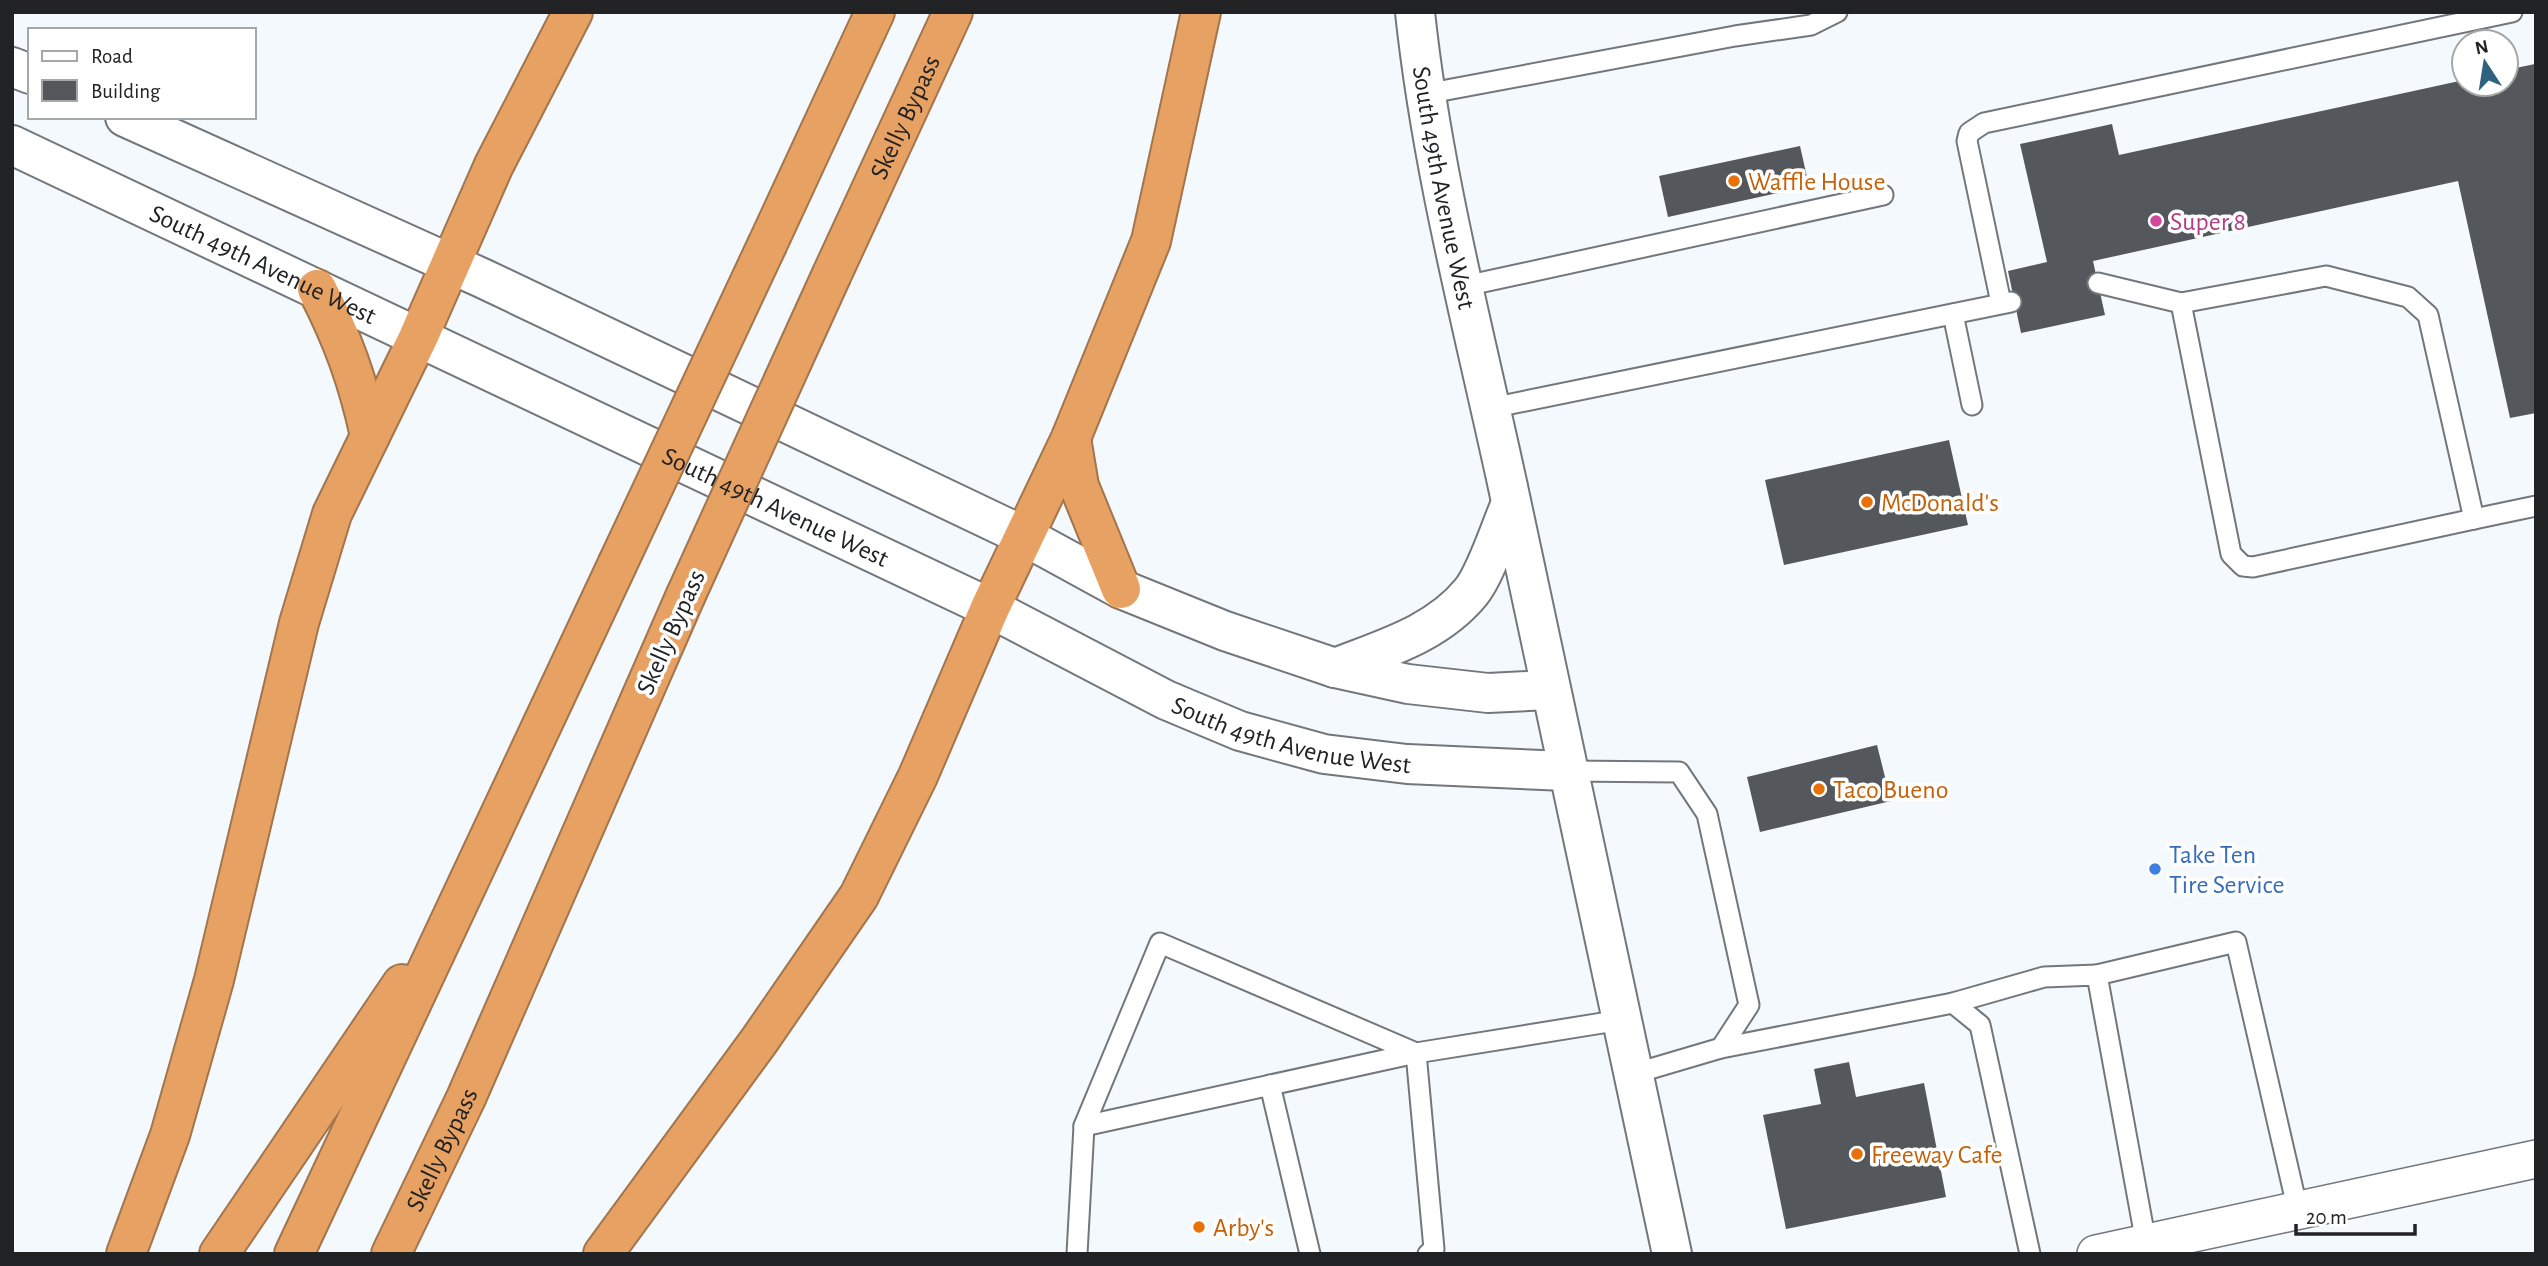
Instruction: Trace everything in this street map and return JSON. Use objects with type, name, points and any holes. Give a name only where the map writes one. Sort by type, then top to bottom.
[{"type":"highway","points":[[126,1254],[170,1135],[214,979],[299,623],[332,514],[418,338],[494,165],[573,12]]},
{"type":"highway","points":[[294,1254],[469,886],[875,12]]},
{"type":"highway","name":"Skelly Bypass","points":[[391,1254],[466,1098],[685,597],[953,12]]},
{"type":"highway","points":[[603,1254],[759,1041],[859,896],[918,776],[990,608],[1071,438],[1151,241],[1201,12]]},
{"type":"highway","points":[[317,289],[343,341],[358,382],[370,436]]},
{"type":"highway","points":[[1071,438],[1079,486],[1121,589]]},
{"type":"highway","points":[[219,1254],[469,886]]},
{"type":"street","name":"South 49th Avenue West","points":[[1415,12],[1425,94],[1566,771],[1672,1254]]},
{"type":"street","points":[[12,67],[28,74]]},
{"type":"street","points":[[129,119],[451,264],[1024,537],[1121,589],[1225,631],[1335,668],[1408,684],[1488,692],[1549,690]]},
{"type":"street","name":"South 49th Avenue West","points":[[12,145],[990,608],[1166,700],[1240,731],[1324,754],[1379,760],[1566,771]]},
{"type":"street","points":[[1335,668],[1412,638],[1436,624],[1472,591],[1511,503]]},
{"type":"street","points":[[2096,1254],[2536,1159]]},
{"type":"lane","points":[[1425,94],[1735,36],[1811,25],[1837,12]]},
{"type":"lane","points":[[1491,408],[2007,302],[1967,141],[1976,127],[1984,123],[2512,12]]},
{"type":"lane","points":[[1465,286],[1883,195]]},
{"type":"lane","points":[[2098,283],[2181,303],[2326,276],[2408,298],[2428,315],[2474,519]]},
{"type":"lane","points":[[2181,303],[2231,554],[2237,561],[2253,567],[2536,506]]},
{"type":"lane","points":[[1953,314],[1972,405]]},
{"type":"lane","points":[[1566,771],[1679,772],[1707,814],[1749,1006],[1721,1048]]},
{"type":"lane","points":[[1633,1074],[1721,1048],[1953,1003],[2044,977],[2097,975],[2236,942],[2298,1211]]},
{"type":"lane","points":[[1077,1254],[1084,1126],[1160,943],[1416,1053]]},
{"type":"lane","points":[[2097,975],[2146,1243]]},
{"type":"lane","points":[[1953,1003],[1980,1025],[2030,1254]]},
{"type":"lane","points":[[1084,1126],[1416,1053],[1621,1020]]},
{"type":"lane","points":[[1416,1053],[1434,1249],[1428,1254]]},
{"type":"lane","points":[[1270,1085],[1310,1254]]},
{"type":"building","name":"Super 8","points":[[2535,64],[2536,413],[2510,418],[2458,181],[2093,261],[2105,315],[2021,333],[2008,271],[2047,262],[2020,144],[2112,124],[2119,155],[2450,83],[2450,98],[2520,98],[2520,67]]},
{"type":"building","name":"Waffle House","points":[[1800,146],[1809,186],[1668,217],[1659,176]]},
{"type":"building","name":"McDonald's","points":[[1949,440],[1968,525],[1784,565],[1765,480]]},
{"type":"building","name":"Taco Bueno","points":[[1877,745],[1891,801],[1760,832],[1747,777]]},
{"type":"building","points":[[1849,1062],[1856,1097],[1924,1083],[1946,1197],[1786,1229],[1763,1115],[1821,1104],[1814,1069]]},
{"type":"place","name":"Waffle House","points":[[1734,181]]},
{"type":"place","name":"Super 8","points":[[2156,221]]},
{"type":"place","name":"McDonald's","points":[[1867,502]]},
{"type":"place","name":"Taco Bueno","points":[[1819,789]]},
{"type":"place","name":"Take Ten Tire Service","points":[[2155,869]]},
{"type":"place","name":"Freeway Cafe","points":[[1857,1154]]},
{"type":"place","name":"Arby's","points":[[1199,1227]]}]
